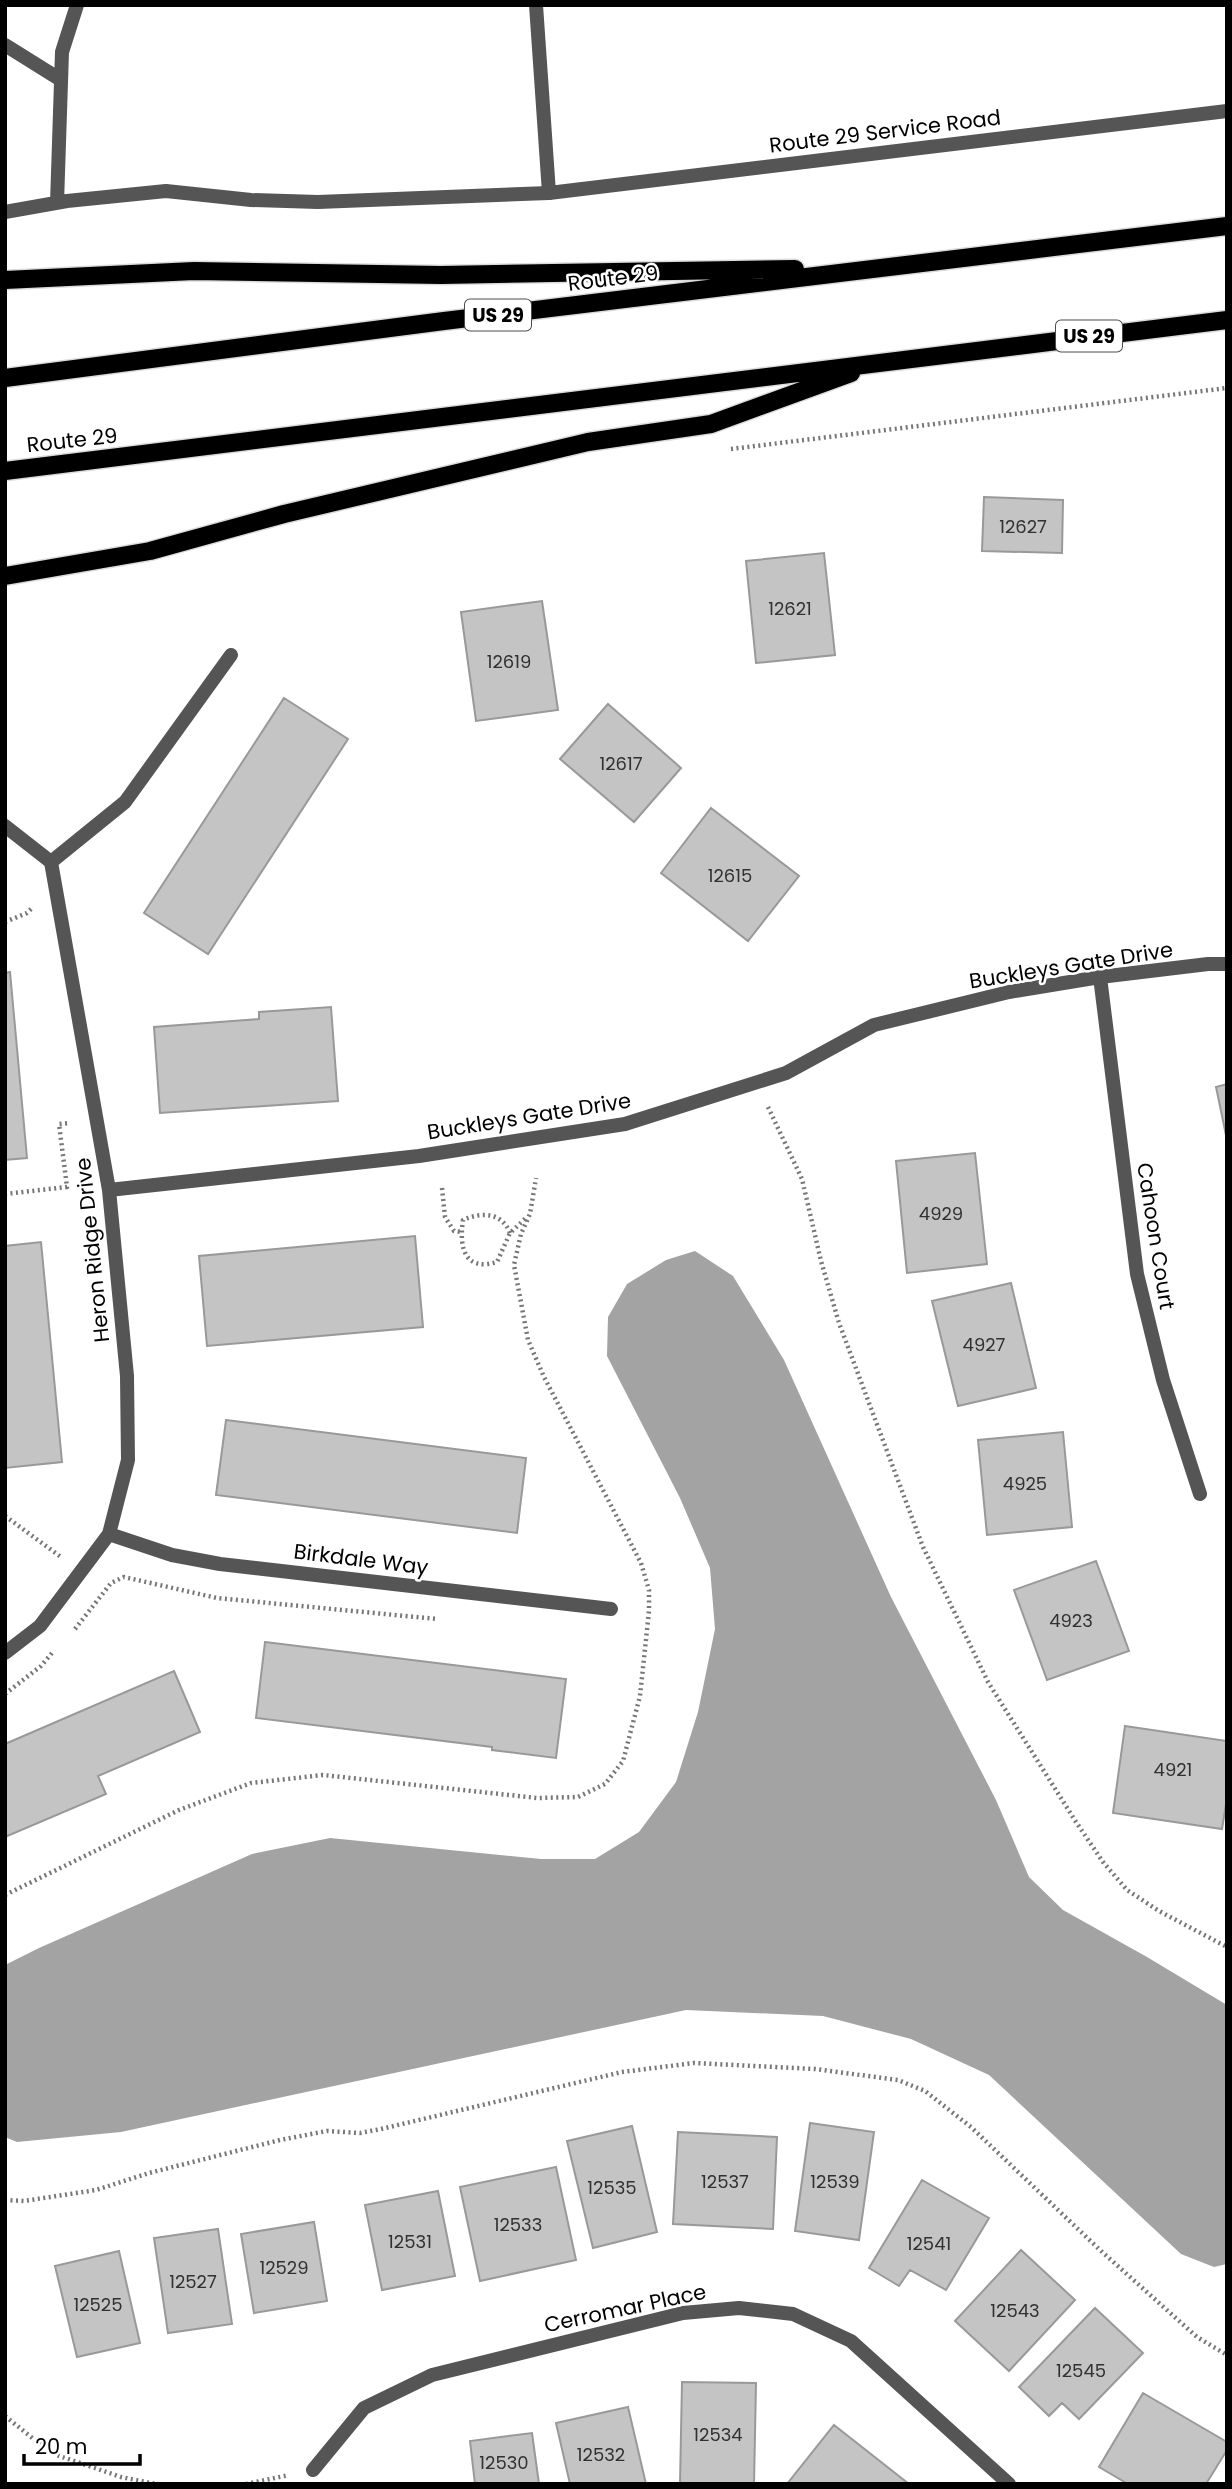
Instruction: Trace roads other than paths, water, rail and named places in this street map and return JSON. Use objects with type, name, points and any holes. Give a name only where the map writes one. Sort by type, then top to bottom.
[{"type":"main road","name":"Route 29","points":[[5,378],[458,319],[1227,226]]},
{"type":"main road","points":[[5,280],[194,271],[441,275],[892,268]]},
{"type":"main road","name":"Route 29","points":[[5,471],[1227,320]]},
{"type":"main road","points":[[5,576],[150,551],[284,514],[588,442],[710,424],[882,362]]},
{"type":"street","points":[[57,203],[62,52],[77,5]]},
{"type":"street","points":[[536,5],[549,193]]},
{"type":"street","points":[[5,45],[61,80]]},
{"type":"street","name":"Route 29 Service Road","points":[[5,212],[57,203],[166,191],[251,200],[318,202],[549,193],[1227,111]]},
{"type":"street","points":[[5,826],[51,862],[125,802],[232,654]]},
{"type":"street","name":"Heron Ridge Drive","points":[[5,1653],[40,1626],[109,1534],[128,1460],[127,1376],[109,1190],[51,862]]},
{"type":"street","name":"Buckleys Gate Drive","points":[[109,1190],[419,1156],[625,1124],[786,1073],[874,1025],[1010,992],[1100,977],[1227,964]]},
{"type":"street","name":"Cahoon Court","points":[[1100,977],[1137,1274],[1163,1380],[1200,1494]]},
{"type":"street","name":"Birkdale Way","points":[[109,1534],[172,1555],[220,1564],[611,1609]]},
{"type":"street","name":"Cerromar Place","points":[[313,2470],[364,2408],[432,2375],[684,2313],[739,2308],[793,2314],[851,2341],[1009,2484]]}]
